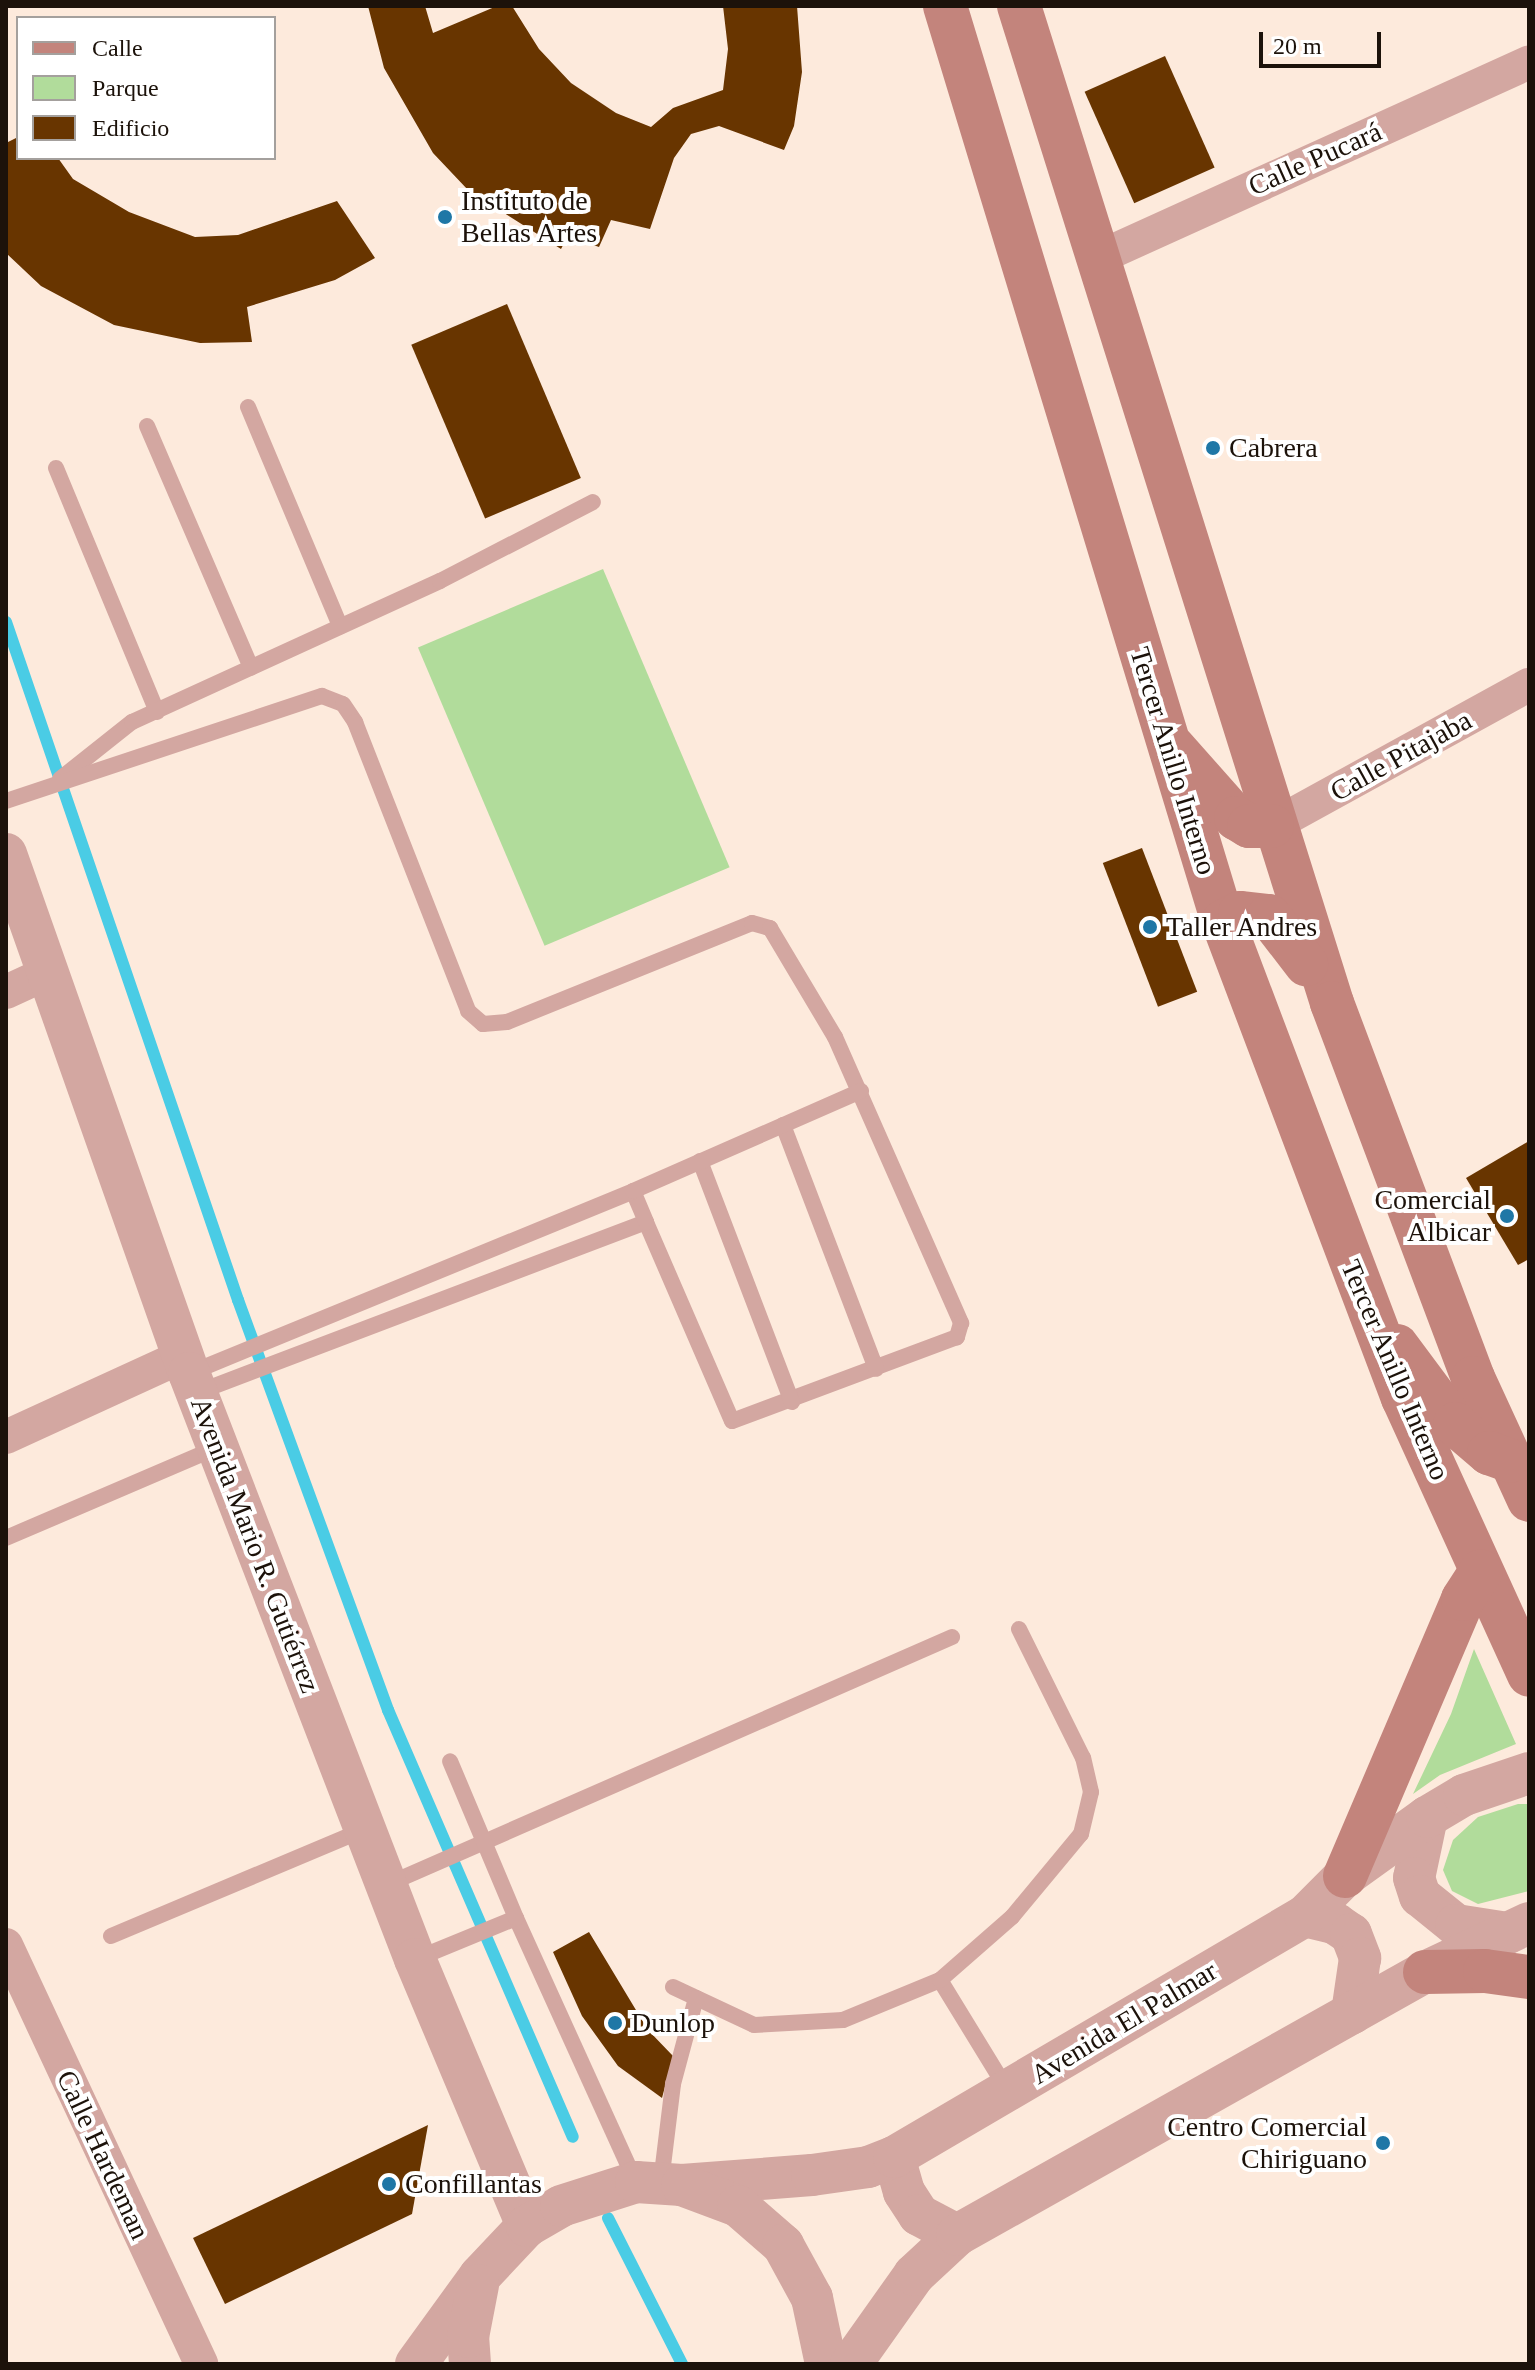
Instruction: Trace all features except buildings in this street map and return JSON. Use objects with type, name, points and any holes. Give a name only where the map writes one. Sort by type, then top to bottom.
[{"type":"main road","name":"Tercer Anillo Interno","points":[[945,6],[1223,922],[1367,1310],[1529,1675]]},
{"type":"main road","points":[[1012,6],[1038,71]]},
{"type":"main road","points":[[1019,6],[1100,257],[1272,826],[1332,1003],[1473,1378],[1520,1454],[1529,1500]]},
{"type":"main road","points":[[1165,737],[1236,818],[1249,826],[1272,826]]},
{"type":"main road","points":[[1223,922],[1240,913],[1269,916],[1332,1003]]},
{"type":"main road","points":[[1367,1310],[1455,1424],[1489,1453],[1520,1454]]},
{"type":"main road","points":[[1345,1876],[1463,1599],[1481,1571]]},
{"type":"main road","points":[[1425,1972],[1485,1971],[1529,1977]]},
{"type":"street","name":"Calle Pucará","points":[[1100,257],[1529,62]]},
{"type":"street","name":"Calle Pitajaba","points":[[1272,826],[1529,685]]},
{"type":"street","name":"Avenida Mario R. Gutiérrez","points":[[6,854],[45,974],[199,1374],[217,1447],[365,1830],[396,1879],[415,1959],[527,2226]]},
{"type":"street","points":[[6,992],[45,974]]},
{"type":"street","points":[[6,1437],[199,1374]]},
{"type":"street","name":"Avenida El Palmar","points":[[480,2276],[527,2226],[573,2201],[660,2183],[812,2175],[868,2167],[894,2157],[1305,1916],[1345,1876],[1427,1817],[1464,1795],[1529,1773]]},
{"type":"street","points":[[1427,1817],[1414,1878],[1420,1896],[1456,1925],[1518,1928]]},
{"type":"street","points":[[1305,1916],[1336,1924],[1351,1934],[1360,1958],[1352,2013]]},
{"type":"street","points":[[851,2364],[914,2275],[957,2235],[1425,1972],[1518,1928]]},
{"type":"street","name":"Calle Hardeman","points":[[6,1945],[201,2364]]},
{"type":"street","points":[[894,2157],[904,2192],[919,2215],[937,2229],[957,2235]]},
{"type":"street","points":[[660,2183],[738,2206],[783,2245],[812,2298],[826,2364]]},
{"type":"street","points":[[416,2364],[480,2276]]},
{"type":"street","points":[[470,2364],[468,2337],[480,2276]]},
{"type":"lane","points":[[248,407],[340,626]]},
{"type":"lane","points":[[147,426],[251,668]]},
{"type":"lane","points":[[56,468],[157,712]]},
{"type":"lane","points":[[80,769],[110,736],[593,502]]},
{"type":"lane","points":[[6,801],[52,785],[80,769],[322,696],[343,704],[355,722],[468,1011],[483,1024],[507,1022],[752,923],[778,936],[861,1091],[961,1332],[792,1402],[743,1421],[732,1421],[725,1415],[633,1191]]},
{"type":"lane","points":[[199,1374],[275,1336],[633,1191],[861,1091]]},
{"type":"lane","points":[[783,1125],[876,1369]]},
{"type":"lane","points":[[700,1161],[792,1402]]},
{"type":"lane","points":[[199,1374],[284,1355],[646,1222]]},
{"type":"lane","points":[[6,1538],[217,1447]]},
{"type":"lane","points":[[673,1987],[754,2025],[843,2020],[940,1980],[1012,1917],[1081,1834],[1091,1792],[1083,1758],[1019,1629]]},
{"type":"lane","points":[[396,1879],[952,1637]]},
{"type":"lane","points":[[450,1761],[516,1918],[660,2183]]},
{"type":"lane","points":[[111,1936],[365,1830]]},
{"type":"lane","points":[[415,1959],[516,1918]]},
{"type":"lane","points":[[940,1980],[1009,2092]]},
{"type":"lane","points":[[660,2183],[673,2084],[696,1998]]},
{"type":"green space","points":[[603,569],[730,867],[545,946],[418,648]]},
{"type":"green space","points":[[1474,1649],[1516,1744],[1440,1775],[1413,1794],[1451,1714]]},
{"type":"green space","points":[[1518,1804],[1529,1804],[1529,1891],[1478,1904],[1452,1891],[1443,1870],[1453,1840],[1478,1817]]},
{"type":"waterway","points":[[6,622],[238,1300],[388,1710],[573,2137]]},
{"type":"waterway","points":[[608,2218],[682,2364]]},
{"type":"place","name":"Instituto de Bellas Artes","points":[[445,217]]},
{"type":"place","name":"Cabrera","points":[[1213,448]]},
{"type":"place","name":"Taller Andres","points":[[1150,927]]},
{"type":"place","name":"Comercial Albicar","points":[[1507,1216]]},
{"type":"place","name":"Dunlop","points":[[615,2023]]},
{"type":"place","name":"Centro Comercial Chiriguano","points":[[1383,2143]]},
{"type":"place","name":"Confillantas","points":[[389,2184]]}]
